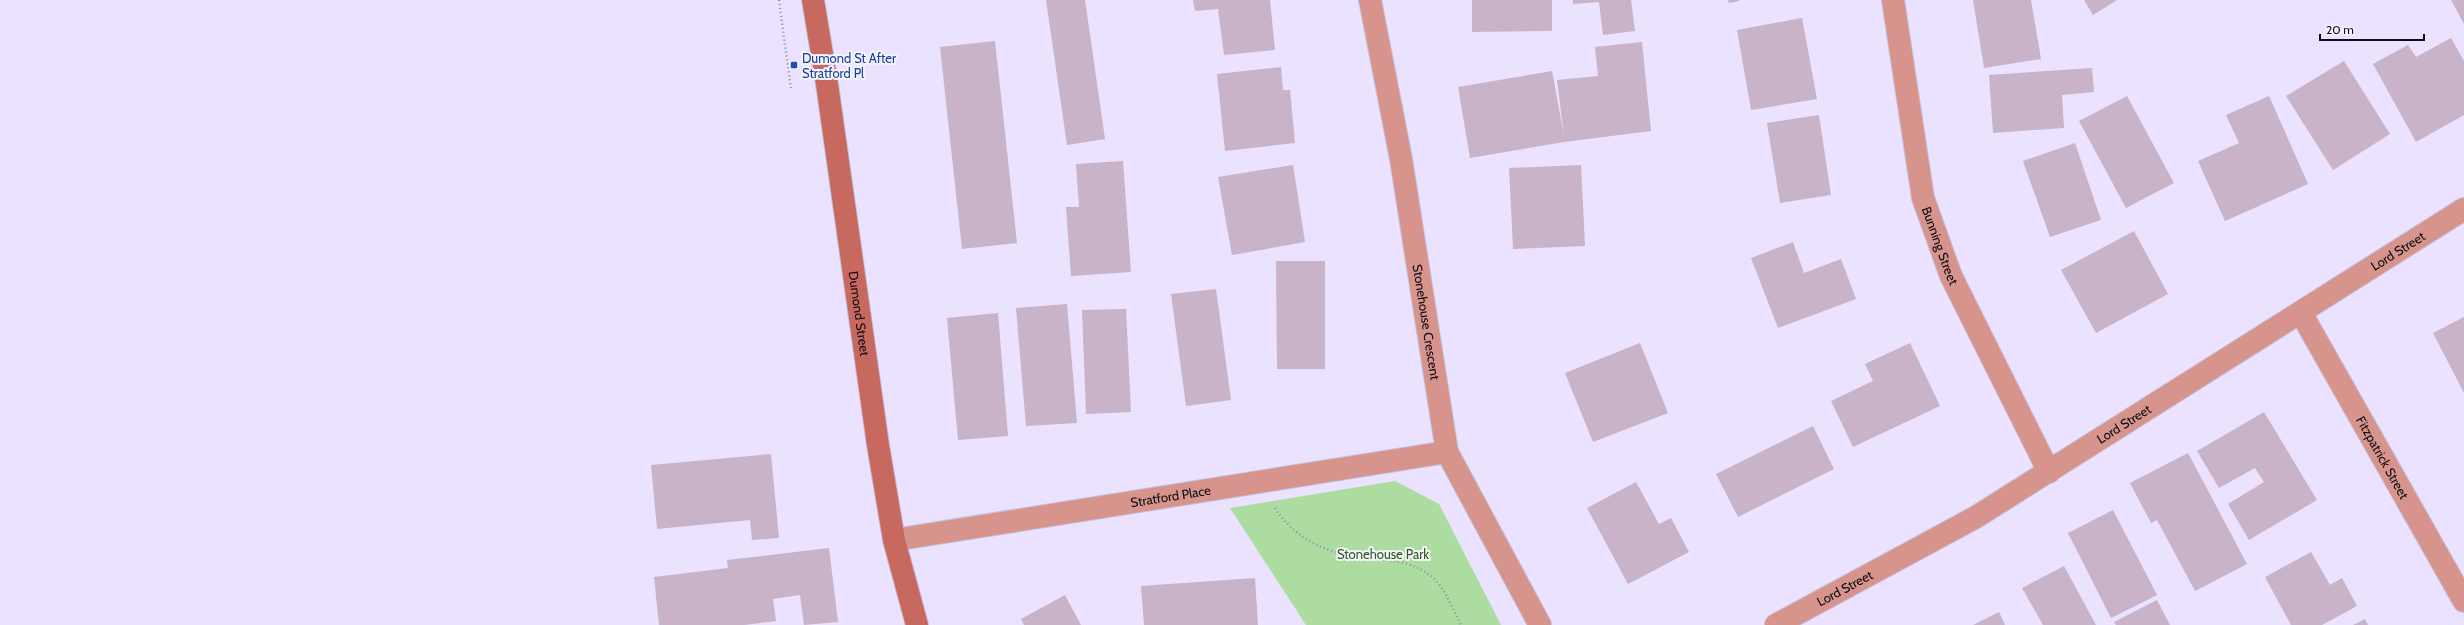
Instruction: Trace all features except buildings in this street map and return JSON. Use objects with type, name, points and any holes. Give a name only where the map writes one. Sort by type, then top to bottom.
[{"type":"street","name":"Dumond Street","points":[[813,0],[828,92],[878,445],[894,540],[917,625]]},
{"type":"street","name":"Stonehouse Crescent","points":[[1370,0],[1401,159],[1447,452],[1540,625]]},
{"type":"street","name":"Bunning Street","points":[[1893,0],[1923,198],[1951,276],[2049,472]]},
{"type":"street","name":"Lord Street","points":[[1776,625],[1976,517],[2464,209]]},
{"type":"street","name":"Fitzpatrick Street","points":[[2301,313],[2464,601]]},
{"type":"street","name":"Stratford Place","points":[[894,540],[1447,452]]},
{"type":"path","points":[[779,0],[791,89]]},
{"type":"path","points":[[1273,505],[1280,516],[1295,530],[1312,543],[1329,551],[1397,561],[1415,567],[1433,578],[1461,625]]},
{"type":"green space","name":"Stonehouse Park","points":[[1395,481],[1439,504],[1501,625],[1306,625],[1230,508]]},
{"type":"place","name":"Dumond St After Stratford Pl","points":[[794,65]]}]
